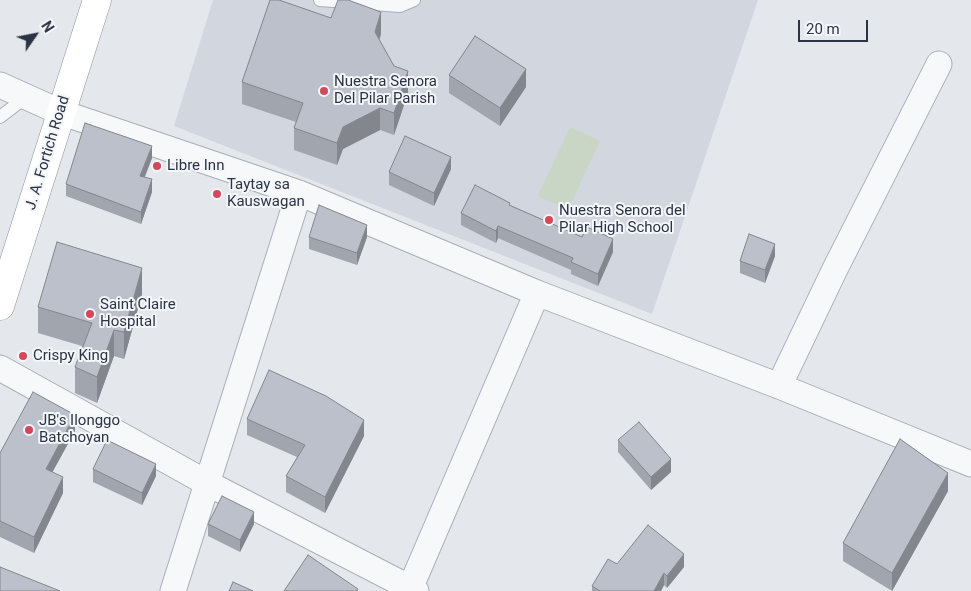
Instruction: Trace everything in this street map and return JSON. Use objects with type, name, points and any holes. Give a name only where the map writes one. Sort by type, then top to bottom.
[{"type":"highway","name":"J. A. Fortich Road","points":[[0,306],[97,0]]},
{"type":"street","points":[[779,386],[835,269],[939,64]]},
{"type":"street","points":[[0,85],[60,112],[298,193],[537,293],[779,386],[971,464]]},
{"type":"street","points":[[173,591],[298,193]]},
{"type":"street","points":[[0,368],[207,483],[412,590],[537,293]]},
{"type":"lane","points":[[320,0],[400,6],[414,0]]},
{"type":"lane","points":[[0,117],[26,97]]},
{"type":"shaded area","name":"Nuestra Senora del Pilar High School","points":[[213,0],[758,0],[652,314],[174,126]]},
{"type":"green space","points":[[570,127],[600,141],[568,210],[538,196]]},
{"type":"building","name":"Nuestra Senora Del Pilar Parish","points":[[270,0],[279,0],[331,18],[338,0],[348,0],[381,12],[375,32],[394,66],[408,71],[394,113],[380,108],[343,127],[337,143],[294,128],[303,103],[242,82]]},
{"type":"building","points":[[475,36],[526,69],[500,108],[449,75]]},
{"type":"building","points":[[85,123],[152,146],[140,176],[152,179],[141,212],[66,184]]},
{"type":"building","points":[[405,136],[451,157],[434,193],[389,172]]},
{"type":"building","points":[[475,185],[510,203],[509,205],[582,237],[587,227],[613,239],[598,274],[571,262],[573,258],[498,226],[496,231],[461,213]]},
{"type":"building","points":[[319,205],[367,225],[357,253],[309,237]]},
{"type":"building","points":[[749,234],[775,244],[765,270],[740,261]]},
{"type":"building","points":[[57,242],[142,268],[124,332],[114,330],[97,377],[75,367],[92,323],[38,307]]},
{"type":"building","points":[[269,370],[326,396],[364,420],[325,497],[286,476],[305,445],[247,419]]},
{"type":"building","points":[[33,392],[75,415],[46,469],[63,477],[34,537],[0,521],[0,453]]},
{"type":"building","points":[[639,422],[671,459],[651,477],[618,440]]},
{"type":"building","points":[[900,439],[948,473],[892,573],[843,543]]},
{"type":"building","points":[[107,440],[156,464],[142,493],[93,469]]},
{"type":"building","points":[[222,496],[254,512],[240,540],[208,524]]},
{"type":"building","points":[[648,525],[684,554],[667,576],[664,573],[654,591],[600,591],[592,586],[608,559],[617,564]]},
{"type":"building","points":[[308,555],[358,589],[357,591],[284,591]]},
{"type":"building","points":[[0,567],[60,591],[0,591]]},
{"type":"building","points":[[233,582],[253,591],[229,591]]},
{"type":"place","name":"Nuestra Senora Del Pilar Parish","points":[[324,91]]},
{"type":"place","name":"Libre Inn","points":[[157,166]]},
{"type":"place","name":"Taytay sa Kauswagan","points":[[217,194]]},
{"type":"place","name":"Nuestra Senora del Pilar High School","points":[[549,220]]},
{"type":"place","name":"Saint Claire Hospital","points":[[90,314]]},
{"type":"place","name":"Crispy King","points":[[23,356]]},
{"type":"place","name":"JB's Ilonggo Batchoyan","points":[[29,430]]}]
